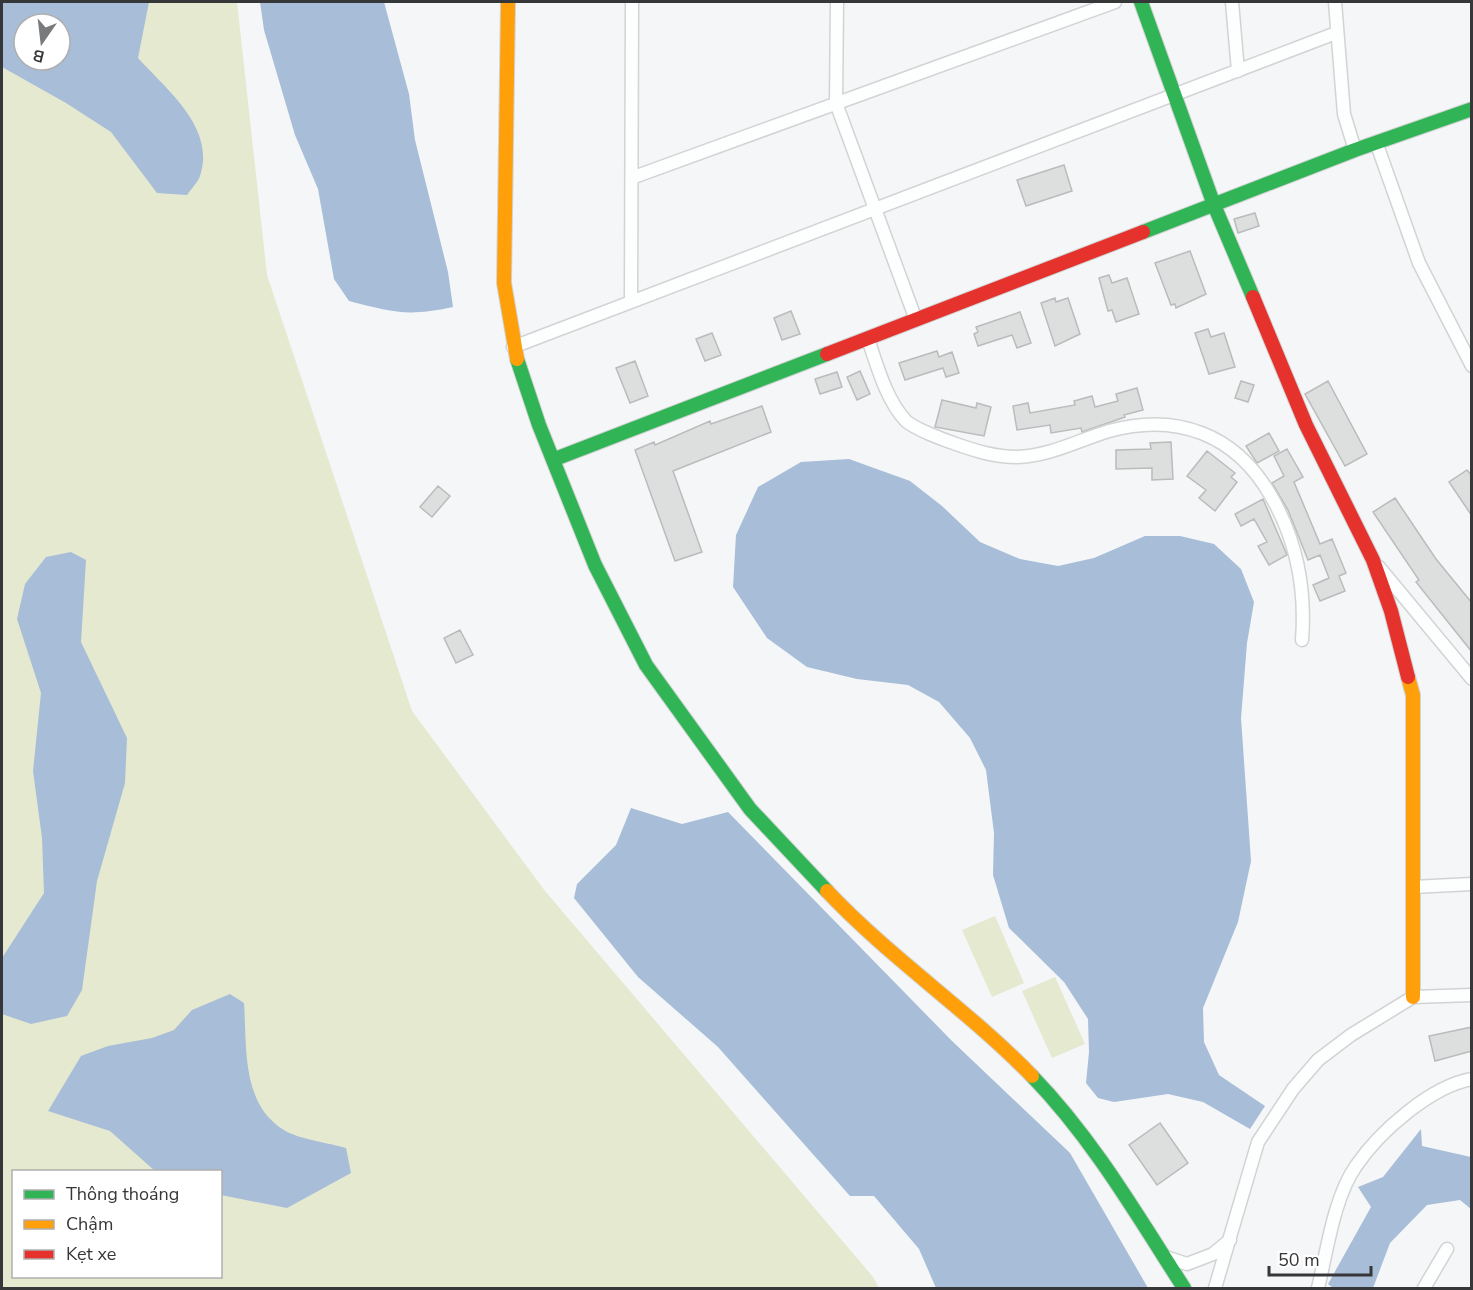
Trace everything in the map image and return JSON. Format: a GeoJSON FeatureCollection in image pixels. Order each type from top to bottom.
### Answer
{"type":"FeatureCollection","features":[{"type":"Feature","properties":{"kind":"street"},"geometry":{"type":"LineString","coordinates":[[508,2],[503,219],[504,283],[513,347],[539,425],[555,459],[595,565],[646,665],[750,809],[859,926],[1001,1044],[1059,1104],[1116,1180],[1161,1256],[1184,1288]]}},
{"type":"Feature","properties":{"kind":"street"},"geometry":{"type":"LineString","coordinates":[[631,302],[634,177],[632,2]]}},
{"type":"Feature","properties":{"kind":"street"},"geometry":{"type":"LineString","coordinates":[[837,2],[836,103],[873,210],[916,320]]}},
{"type":"Feature","properties":{"kind":"street"},"geometry":{"type":"LineString","coordinates":[[634,177],[1115,2]]}},
{"type":"Feature","properties":{"kind":"street"},"geometry":{"type":"LineString","coordinates":[[1141,2],[1214,205],[1306,425],[1373,560],[1391,611],[1413,695],[1413,997]]}},
{"type":"Feature","properties":{"kind":"street"},"geometry":{"type":"LineString","coordinates":[[1232,2],[1238,71]]}},
{"type":"Feature","properties":{"kind":"street"},"geometry":{"type":"LineString","coordinates":[[1335,2],[1344,114],[1355,150]]}},
{"type":"Feature","properties":{"kind":"street"},"geometry":{"type":"LineString","coordinates":[[513,347],[1336,33]]}},
{"type":"Feature","properties":{"kind":"street"},"geometry":{"type":"LineString","coordinates":[[555,459],[1355,150],[1472,109]]}},
{"type":"Feature","properties":{"kind":"street"},"geometry":{"type":"LineString","coordinates":[[1376,142],[1419,263],[1472,366]]}},
{"type":"Feature","properties":{"kind":"street"},"geometry":{"type":"LineString","coordinates":[[868,339],[891,396],[907,422],[948,441],[991,456],[1019,457],[1063,448],[1110,431],[1157,424],[1195,429],[1232,449],[1256,471],[1280,511],[1299,563],[1305,606],[1302,640]]}},
{"type":"Feature","properties":{"kind":"street"},"geometry":{"type":"LineString","coordinates":[[1373,560],[1472,679]]}},
{"type":"Feature","properties":{"kind":"street"},"geometry":{"type":"LineString","coordinates":[[1413,887],[1472,884]]}},
{"type":"Feature","properties":{"kind":"street"},"geometry":{"type":"LineString","coordinates":[[1215,1288],[1258,1142],[1293,1089],[1318,1060],[1351,1035],[1413,997],[1472,995]]}},
{"type":"Feature","properties":{"kind":"street"},"geometry":{"type":"LineString","coordinates":[[1318,1288],[1338,1206],[1355,1166],[1412,1106],[1460,1081],[1472,1079]]}},
{"type":"Feature","properties":{"kind":"street"},"geometry":{"type":"LineString","coordinates":[[1161,1256],[1187,1264],[1214,1254],[1231,1239]]}},
{"type":"Feature","properties":{"kind":"street"},"geometry":{"type":"LineString","coordinates":[[1424,1288],[1447,1249]]}},
{"type":"Feature","properties":{"kind":"green space"},"geometry":{"type":"Polygon","coordinates":[[[2,2],[237,2],[267,275],[412,711],[545,891],[873,1277],[879,1288],[2,1288],[2,2]]]}},
{"type":"Feature","properties":{"kind":"green space"},"geometry":{"type":"Polygon","coordinates":[[[995,916],[1024,983],[992,997],[962,930],[995,916]]]}},
{"type":"Feature","properties":{"kind":"green space"},"geometry":{"type":"Polygon","coordinates":[[[1055,977],[1085,1044],[1052,1058],[1022,991],[1055,977]]]}},
{"type":"Feature","properties":{"kind":"water"},"geometry":{"type":"Polygon","coordinates":[[[2,2],[149,2],[138,58],[175,97],[195,126],[201,142],[203,158],[198,181],[187,195],[157,193],[111,132],[66,103],[2,67],[2,2]]]}},
{"type":"Feature","properties":{"kind":"water"},"geometry":{"type":"Polygon","coordinates":[[[260,2],[384,2],[409,94],[415,140],[448,272],[453,307],[423,312],[400,312],[377,308],[349,301],[334,279],[318,189],[295,135],[264,30],[260,2]]]}},
{"type":"Feature","properties":{"kind":"water"},"geometry":{"type":"Polygon","coordinates":[[[849,459],[910,481],[942,506],[980,542],[1020,559],[1058,566],[1094,558],[1145,536],[1180,536],[1214,544],[1241,569],[1254,602],[1247,643],[1241,718],[1251,861],[1238,922],[1203,1008],[1204,1042],[1219,1075],[1265,1106],[1250,1129],[1203,1102],[1168,1094],[1114,1102],[1098,1098],[1086,1083],[1089,1052],[1088,1019],[1064,982],[1009,928],[993,875],[994,833],[986,770],[970,738],[939,702],[908,685],[857,679],[807,667],[767,638],[733,587],[736,535],[758,487],[801,462],[849,459]]]}},
{"type":"Feature","properties":{"kind":"water"},"geometry":{"type":"Polygon","coordinates":[[[71,552],[86,560],[81,642],[127,738],[125,783],[97,881],[82,990],[67,1016],[31,1024],[2,1014],[2,958],[44,893],[42,838],[33,771],[41,693],[17,619],[25,584],[46,557],[71,552]]]}},
{"type":"Feature","properties":{"kind":"water"},"geometry":{"type":"Polygon","coordinates":[[[631,808],[682,824],[728,812],[952,1041],[1070,1153],[1148,1288],[936,1288],[919,1249],[874,1196],[850,1196],[718,1047],[638,977],[574,898],[577,884],[616,845],[631,808]]]}},
{"type":"Feature","properties":{"kind":"water"},"geometry":{"type":"Polygon","coordinates":[[[230,994],[244,1003],[249,1073],[260,1105],[270,1119],[290,1133],[346,1148],[351,1173],[287,1208],[222,1195],[222,1170],[154,1170],[110,1131],[48,1111],[81,1056],[108,1046],[152,1038],[174,1030],[192,1010],[230,994]]]}},
{"type":"Feature","properties":{"kind":"water"},"geometry":{"type":"Polygon","coordinates":[[[1421,1129],[1422,1146],[1471,1157],[1471,1209],[1460,1200],[1427,1205],[1390,1243],[1373,1288],[1333,1288],[1328,1284],[1371,1207],[1358,1187],[1383,1177],[1421,1129]]]}},
{"type":"Feature","properties":{"kind":"building"},"geometry":{"type":"Polygon","coordinates":[[[1064,165],[1072,191],[1026,206],[1017,180],[1064,165]]]}},
{"type":"Feature","properties":{"kind":"building"},"geometry":{"type":"Polygon","coordinates":[[[1255,213],[1259,226],[1238,233],[1234,219],[1255,213]]]}},
{"type":"Feature","properties":{"kind":"building"},"geometry":{"type":"Polygon","coordinates":[[[1190,251],[1206,294],[1176,308],[1175,304],[1171,305],[1155,263],[1190,251]]]}},
{"type":"Feature","properties":{"kind":"building"},"geometry":{"type":"Polygon","coordinates":[[[1109,275],[1112,283],[1127,278],[1139,314],[1116,322],[1112,310],[1108,311],[1099,278],[1109,275]]]}},
{"type":"Feature","properties":{"kind":"building"},"geometry":{"type":"Polygon","coordinates":[[[1055,298],[1056,302],[1068,298],[1080,334],[1055,346],[1041,303],[1055,298]]]}},
{"type":"Feature","properties":{"kind":"building"},"geometry":{"type":"Polygon","coordinates":[[[791,311],[800,334],[782,340],[774,318],[791,311]]]}},
{"type":"Feature","properties":{"kind":"building"},"geometry":{"type":"Polygon","coordinates":[[[1020,312],[1031,343],[1017,348],[1012,335],[978,346],[974,334],[978,332],[976,327],[1020,312]]]}},
{"type":"Feature","properties":{"kind":"building"},"geometry":{"type":"Polygon","coordinates":[[[1208,329],[1211,337],[1224,333],[1235,367],[1209,374],[1195,333],[1208,329]]]}},
{"type":"Feature","properties":{"kind":"building"},"geometry":{"type":"Polygon","coordinates":[[[712,333],[721,355],[705,361],[696,339],[712,333]]]}},
{"type":"Feature","properties":{"kind":"building"},"geometry":{"type":"Polygon","coordinates":[[[937,351],[939,357],[952,352],[959,373],[946,377],[943,368],[905,380],[899,363],[937,351]]]}},
{"type":"Feature","properties":{"kind":"building"},"geometry":{"type":"Polygon","coordinates":[[[635,361],[648,396],[630,403],[616,368],[635,361]]]}},
{"type":"Feature","properties":{"kind":"building"},"geometry":{"type":"Polygon","coordinates":[[[860,371],[870,394],[857,400],[847,377],[860,371]]]}},
{"type":"Feature","properties":{"kind":"building"},"geometry":{"type":"Polygon","coordinates":[[[837,372],[842,387],[820,394],[815,379],[837,372]]]}},
{"type":"Feature","properties":{"kind":"building"},"geometry":{"type":"Polygon","coordinates":[[[1241,381],[1254,385],[1248,402],[1235,398],[1241,381]]]}},
{"type":"Feature","properties":{"kind":"building"},"geometry":{"type":"Polygon","coordinates":[[[1328,381],[1367,454],[1345,466],[1305,394],[1328,381]]]}},
{"type":"Feature","properties":{"kind":"building"},"geometry":{"type":"Polygon","coordinates":[[[1137,388],[1143,410],[1124,415],[1125,417],[1082,432],[1081,428],[1051,433],[1050,425],[1017,430],[1013,406],[1028,403],[1030,413],[1075,405],[1074,401],[1092,396],[1095,407],[1118,401],[1116,394],[1137,388]]]}},
{"type":"Feature","properties":{"kind":"building"},"geometry":{"type":"Polygon","coordinates":[[[942,400],[976,408],[977,403],[991,407],[984,436],[935,427],[942,400]]]}},
{"type":"Feature","properties":{"kind":"building"},"geometry":{"type":"Polygon","coordinates":[[[762,406],[771,432],[673,471],[702,552],[675,561],[635,450],[654,442],[655,445],[710,421],[711,424],[762,406]]]}},
{"type":"Feature","properties":{"kind":"building"},"geometry":{"type":"Polygon","coordinates":[[[1269,433],[1279,451],[1257,463],[1246,446],[1269,433]]]}},
{"type":"Feature","properties":{"kind":"building"},"geometry":{"type":"Polygon","coordinates":[[[1171,442],[1173,479],[1152,480],[1152,468],[1116,469],[1116,450],[1151,449],[1150,443],[1171,442]]]}},
{"type":"Feature","properties":{"kind":"building"},"geometry":{"type":"Polygon","coordinates":[[[1287,449],[1303,477],[1294,482],[1320,544],[1332,539],[1346,573],[1339,576],[1345,591],[1320,601],[1313,585],[1329,578],[1320,555],[1308,560],[1288,510],[1272,483],[1284,476],[1274,456],[1287,449]]]}},
{"type":"Feature","properties":{"kind":"building"},"geometry":{"type":"Polygon","coordinates":[[[1207,451],[1235,473],[1231,477],[1237,482],[1215,511],[1199,498],[1206,490],[1187,476],[1207,451]]]}},
{"type":"Feature","properties":{"kind":"building"},"geometry":{"type":"Polygon","coordinates":[[[1467,470],[1472,476],[1472,516],[1449,482],[1467,470]]]}},
{"type":"Feature","properties":{"kind":"building"},"geometry":{"type":"Polygon","coordinates":[[[438,486],[450,496],[432,517],[420,507],[438,486]]]}},
{"type":"Feature","properties":{"kind":"building"},"geometry":{"type":"Polygon","coordinates":[[[1395,498],[1436,559],[1472,603],[1472,652],[1416,582],[1419,580],[1373,512],[1395,498]]]}},
{"type":"Feature","properties":{"kind":"building"},"geometry":{"type":"Polygon","coordinates":[[[1263,499],[1287,555],[1269,565],[1258,546],[1267,542],[1254,519],[1241,526],[1235,514],[1263,499]]]}},
{"type":"Feature","properties":{"kind":"building"},"geometry":{"type":"Polygon","coordinates":[[[460,630],[473,655],[456,663],[444,638],[460,630]]]}},
{"type":"Feature","properties":{"kind":"building"},"geometry":{"type":"Polygon","coordinates":[[[1472,1027],[1472,1051],[1435,1061],[1429,1036],[1472,1027]]]}},
{"type":"Feature","properties":{"kind":"building"},"geometry":{"type":"Polygon","coordinates":[[[1160,1123],[1188,1163],[1157,1185],[1129,1145],[1160,1123]]]}},
{"type":"Feature","properties":{"kind":"traffic: fast"},"geometry":{"type":"LineString","coordinates":[[1141,2],[1214,205],[1253,297]]}},
{"type":"Feature","properties":{"kind":"traffic: fast"},"geometry":{"type":"LineString","coordinates":[[1143,232],[1355,150],[1472,109]]}},
{"type":"Feature","properties":{"kind":"traffic: fast"},"geometry":{"type":"LineString","coordinates":[[555,459],[827,354]]}},
{"type":"Feature","properties":{"kind":"traffic: fast"},"geometry":{"type":"LineString","coordinates":[[517,359],[539,425],[595,565],[646,665],[750,809],[827,891]]}},
{"type":"Feature","properties":{"kind":"traffic: fast"},"geometry":{"type":"LineString","coordinates":[[1032,1076],[1075,1125],[1095,1152],[1184,1288]]}},
{"type":"Feature","properties":{"kind":"traffic: slow"},"geometry":{"type":"LineString","coordinates":[[508,2],[504,283],[517,359]]}},
{"type":"Feature","properties":{"kind":"traffic: slow"},"geometry":{"type":"LineString","coordinates":[[1408,677],[1413,695],[1413,997]]}},
{"type":"Feature","properties":{"kind":"traffic: slow"},"geometry":{"type":"LineString","coordinates":[[827,891],[877,939],[982,1029],[1032,1076]]}},
{"type":"Feature","properties":{"kind":"traffic: jam"},"geometry":{"type":"LineString","coordinates":[[827,354],[1143,232]]}},
{"type":"Feature","properties":{"kind":"traffic: jam"},"geometry":{"type":"LineString","coordinates":[[1253,297],[1306,425],[1373,560],[1391,611],[1408,677]]}}]}
